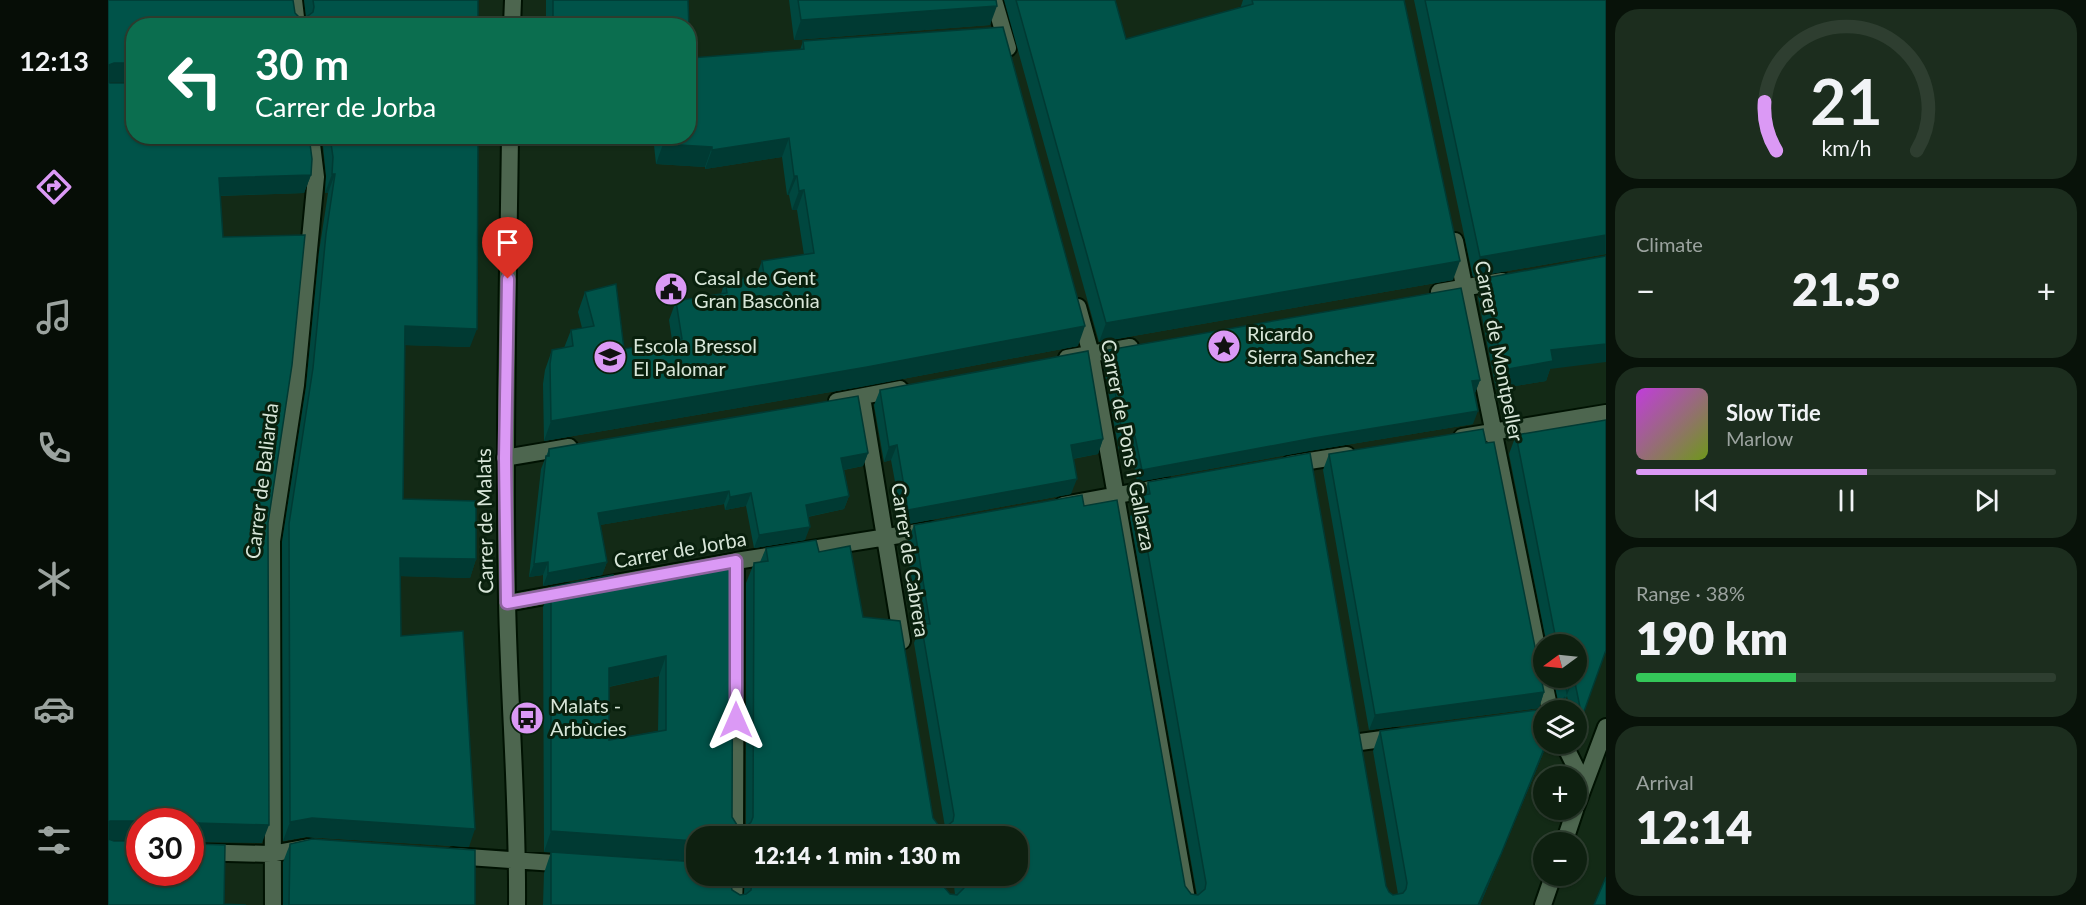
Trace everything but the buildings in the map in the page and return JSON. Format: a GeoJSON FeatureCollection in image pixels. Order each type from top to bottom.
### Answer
{"type":"FeatureCollection","features":[{"type":"Feature","properties":{"kind":"street"},"geometry":{"type":"LineString","coordinates":[[294,0],[296,18]]}},
{"type":"Feature","properties":{"kind":"street"},"geometry":{"type":"LineString","coordinates":[[512,18],[513,0]]}},
{"type":"Feature","properties":{"kind":"street"},"geometry":{"type":"LineString","coordinates":[[994,0],[999,36],[1011,58]]}},
{"type":"Feature","properties":{"kind":"street","name":"Carrer de Baliarda"},"geometry":{"type":"LineString","coordinates":[[273,905],[272,541],[296,385],[316,177],[312,144]]}},
{"type":"Feature","properties":{"kind":"street","name":"Carrer de Malats"},"geometry":{"type":"LineString","coordinates":[[510,144],[505,458],[507,603],[518,859],[517,905]]}},
{"type":"Feature","properties":{"kind":"street","name":"Carrer de Montpeller"},"geometry":{"type":"LineString","coordinates":[[1453,231],[1548,700]]}},
{"type":"Feature","properties":{"kind":"street"},"geometry":{"type":"LineString","coordinates":[[1418,296],[1524,278]]}},
{"type":"Feature","properties":{"kind":"street","name":"Carrer de Pons i Gallarza"},"geometry":{"type":"LineString","coordinates":[[1073,286],[1091,354],[1188,905]]}},
{"type":"Feature","properties":{"kind":"street"},"geometry":{"type":"LineString","coordinates":[[1057,360],[1149,343]]}},
{"type":"Feature","properties":{"kind":"street"},"geometry":{"type":"LineString","coordinates":[[816,404],[920,386]]}},
{"type":"Feature","properties":{"kind":"street","name":"Carrer de Cabrera"},"geometry":{"type":"LineString","coordinates":[[862,397],[906,662]]}},
{"type":"Feature","properties":{"kind":"street"},"geometry":{"type":"LineString","coordinates":[[1447,439],[1606,413]]}},
{"type":"Feature","properties":{"kind":"street"},"geometry":{"type":"LineString","coordinates":[[505,458],[587,444]]}},
{"type":"Feature","properties":{"kind":"street"},"geometry":{"type":"LineString","coordinates":[[1277,467],[1312,466],[1368,452]]}},
{"type":"Feature","properties":{"kind":"street"},"geometry":{"type":"LineString","coordinates":[[1048,508],[1185,483]]}},
{"type":"Feature","properties":{"kind":"street","name":"Carrer de Jorba"},"geometry":{"type":"LineString","coordinates":[[507,603],[736,561],[885,539],[946,527]]}},
{"type":"Feature","properties":{"kind":"street"},"geometry":{"type":"LineString","coordinates":[[735,826],[736,561]]}},
{"type":"Feature","properties":{"kind":"street"},"geometry":{"type":"LineString","coordinates":[[1587,776],[1606,727]]}},
{"type":"Feature","properties":{"kind":"street"},"geometry":{"type":"LineString","coordinates":[[1360,742],[1417,735]]}},
{"type":"Feature","properties":{"kind":"street"},"geometry":{"type":"LineString","coordinates":[[204,852],[272,854],[305,847],[328,848]]}},
{"type":"Feature","properties":{"kind":"street"},"geometry":{"type":"LineString","coordinates":[[443,855],[580,864]]}},
{"type":"Feature","properties":{"kind":"street"},"geometry":{"type":"LineString","coordinates":[[734,905],[735,886]]}},
{"type":"Feature","properties":{"kind":"street"},"geometry":{"type":"LineString","coordinates":[[1543,905],[1550,886]]}},
{"type":"Feature","properties":{"kind":"place","name":"Casal de Gent Gran Bascònia"},"geometry":{"type":"Point","coordinates":[671,289]}},
{"type":"Feature","properties":{"kind":"place","name":"Ricardo Sierra Sanchez"},"geometry":{"type":"Point","coordinates":[1224,346]}},
{"type":"Feature","properties":{"kind":"place","name":"Escola Bressol El Palomar"},"geometry":{"type":"Point","coordinates":[610,357]}},
{"type":"Feature","properties":{"kind":"place","name":"Malats - Arbùcies"},"geometry":{"type":"Point","coordinates":[527,718]}},
{"type":"Feature","properties":{"kind":"route"},"geometry":{"type":"LineString","coordinates":[[508,279],[505,458],[507,603],[736,561],[736,720]]}}]}
